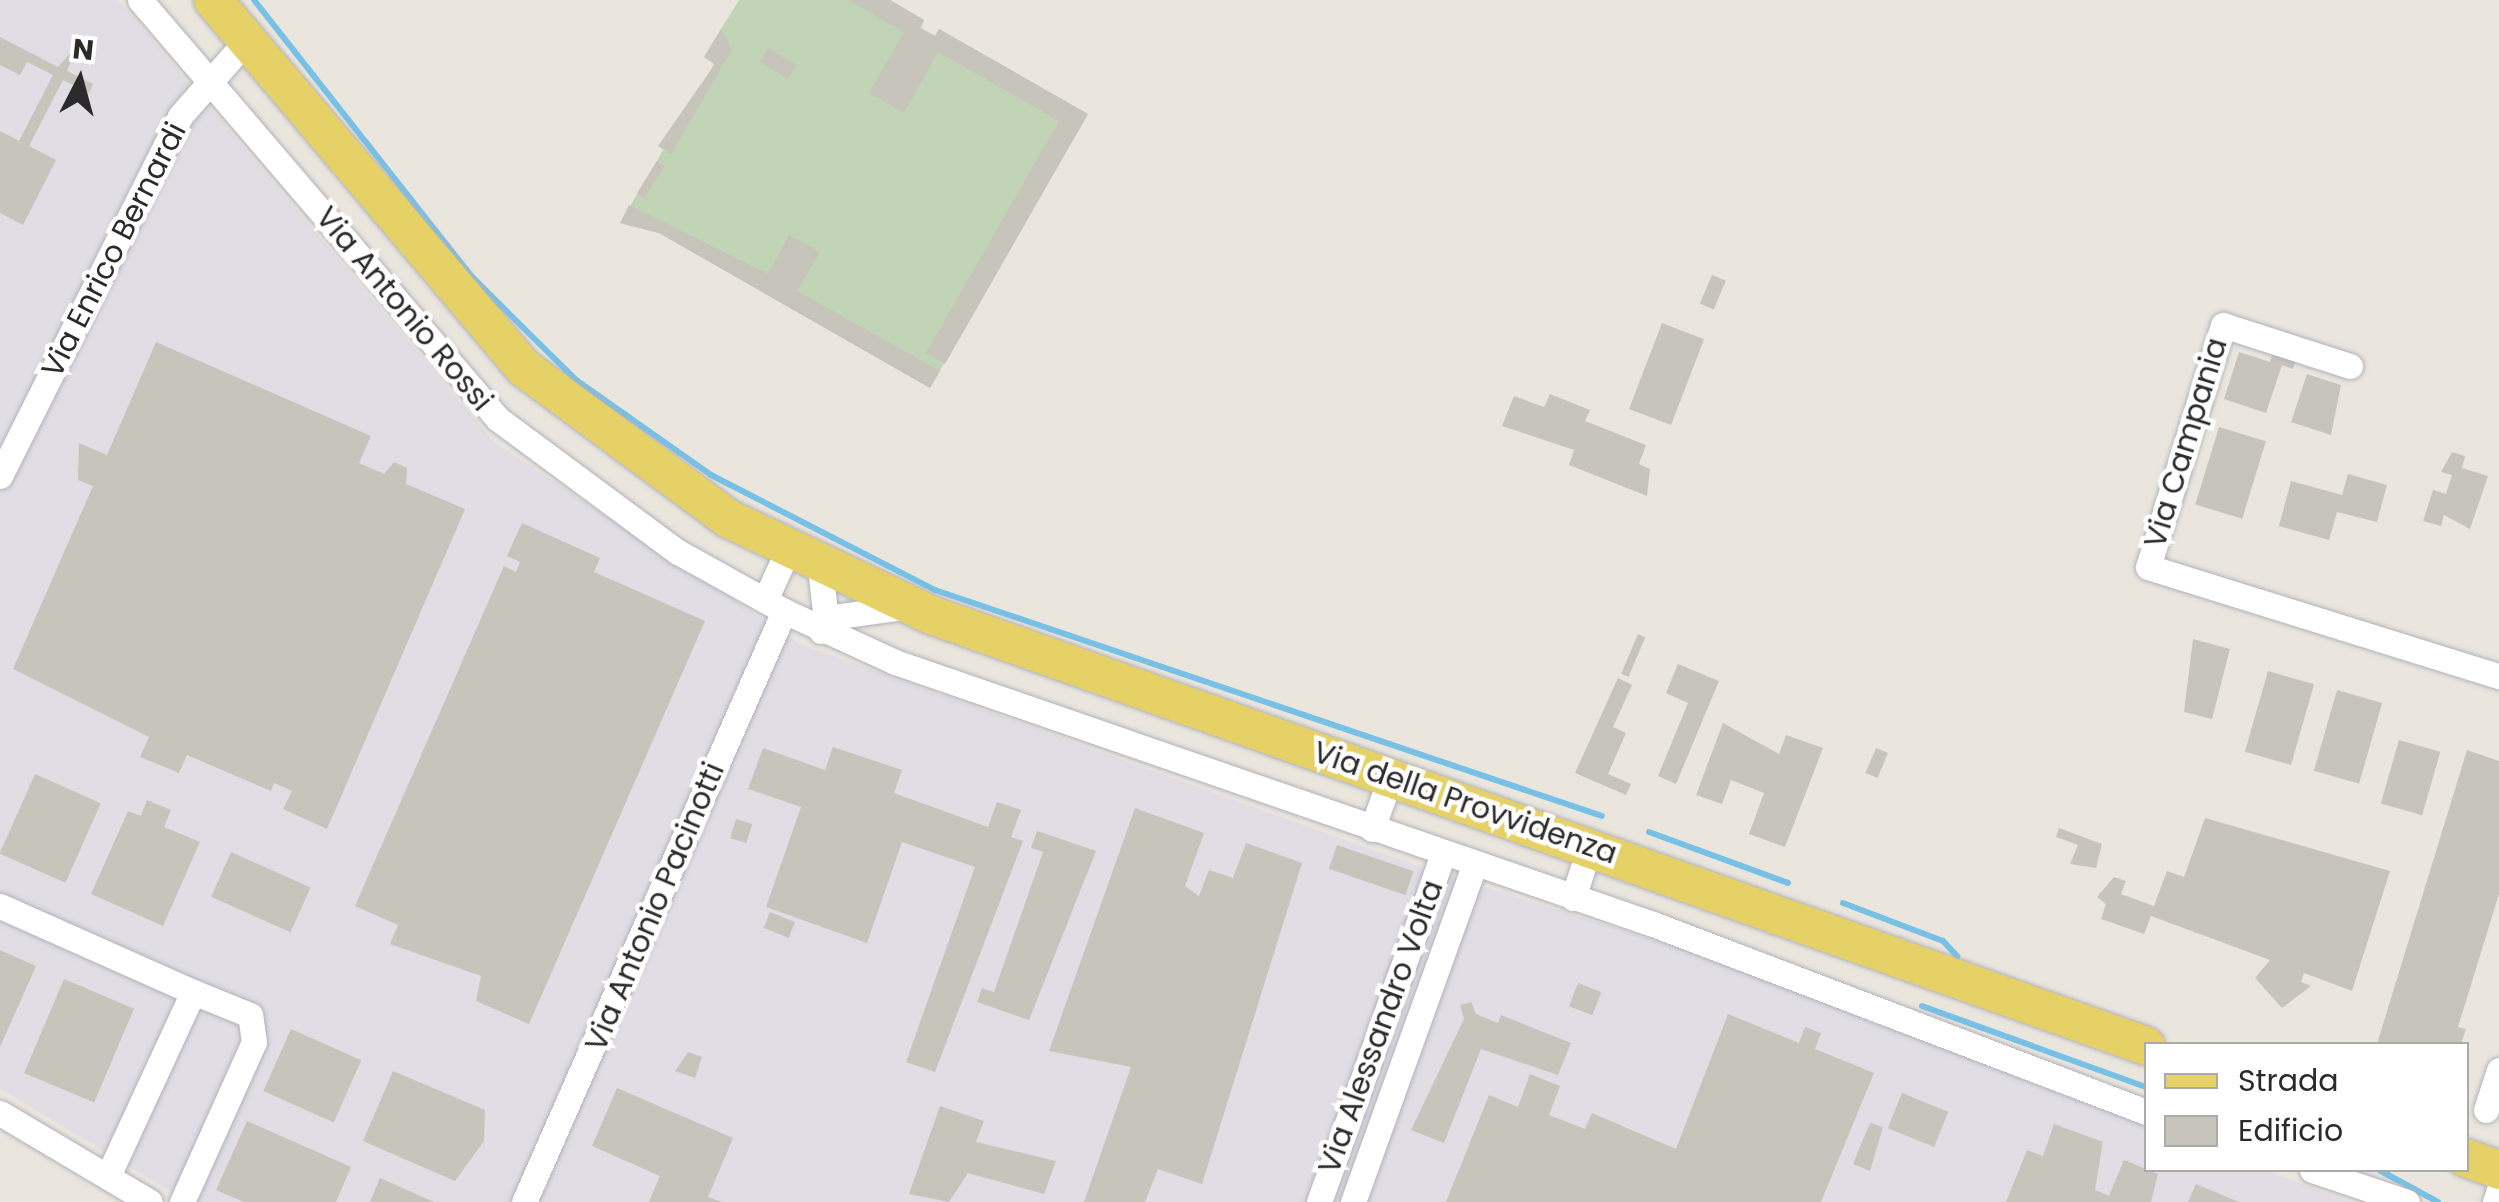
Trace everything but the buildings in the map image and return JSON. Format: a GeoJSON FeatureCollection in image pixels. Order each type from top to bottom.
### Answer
{"type":"FeatureCollection","features":[{"type":"Feature","properties":{"kind":"main road","name":"Via Antonio Rossi"},"geometry":{"type":"LineString","coordinates":[[212,0],[524,368],[688,494],[804,559]]}},
{"type":"Feature","properties":{"kind":"main road","name":"Via della Provvidenza"},"geometry":{"type":"LineString","coordinates":[[804,559],[911,606],[2144,1045]]}},
{"type":"Feature","properties":{"kind":"main road"},"geometry":{"type":"LineString","coordinates":[[2469,1159],[2499,1170]]}},
{"type":"Feature","properties":{"kind":"street","name":"Via Antonio Rossi"},"geometry":{"type":"LineString","coordinates":[[140,0],[213,76],[498,420],[662,542],[774,606]]}},
{"type":"Feature","properties":{"kind":"street","name":"Via Enrico Bernardi"},"geometry":{"type":"LineString","coordinates":[[0,476],[180,116],[248,39]]}},
{"type":"Feature","properties":{"kind":"street","name":"Via Campania"},"geometry":{"type":"LineString","coordinates":[[2350,366],[2223,325],[2148,567],[2499,676]]}},
{"type":"Feature","properties":{"kind":"street","name":"Via Antonio Pacinotti"},"geometry":{"type":"LineString","coordinates":[[524,1202],[774,606],[804,559]]}},
{"type":"Feature","properties":{"kind":"street"},"geometry":{"type":"LineString","coordinates":[[804,559],[824,626]]}},
{"type":"Feature","properties":{"kind":"street"},"geometry":{"type":"LineString","coordinates":[[774,606],[824,626],[911,606]]}},
{"type":"Feature","properties":{"kind":"street","name":"Via della Provvidenza"},"geometry":{"type":"LineString","coordinates":[[824,626],[1372,829],[1573,898],[2144,1111]]}},
{"type":"Feature","properties":{"kind":"street"},"geometry":{"type":"LineString","coordinates":[[1372,829],[1391,776]]}},
{"type":"Feature","properties":{"kind":"street"},"geometry":{"type":"LineString","coordinates":[[1573,898],[1590,846]]}},
{"type":"Feature","properties":{"kind":"street","name":"Via Alessandro Volta"},"geometry":{"type":"LineString","coordinates":[[1319,1202],[1443,853]]}},
{"type":"Feature","properties":{"kind":"street","name":"Via Alessandro Volta"},"geometry":{"type":"LineString","coordinates":[[1352,1202],[1475,864]]}},
{"type":"Feature","properties":{"kind":"street"},"geometry":{"type":"LineString","coordinates":[[0,906],[250,1015],[254,1042],[182,1202]]}},
{"type":"Feature","properties":{"kind":"street"},"geometry":{"type":"LineString","coordinates":[[108,1176],[193,992]]}},
{"type":"Feature","properties":{"kind":"street"},"geometry":{"type":"LineString","coordinates":[[2484,1109],[2499,1070]]}},
{"type":"Feature","properties":{"kind":"street"},"geometry":{"type":"LineString","coordinates":[[0,1114],[150,1202]]}},
{"type":"Feature","properties":{"kind":"street"},"geometry":{"type":"LineString","coordinates":[[2316,1172],[2368,1196],[2407,1202]]}},
{"type":"Feature","properties":{"kind":"street"},"geometry":{"type":"LineString","coordinates":[[2494,1202],[2499,1190]]}},
{"type":"Feature","properties":{"kind":"shaded area"},"geometry":{"type":"Polygon","coordinates":[[[0,0],[118,0],[494,442],[800,644],[1412,864],[1701,955],[2144,1125],[2144,1172],[2270,1172],[2349,1202],[189,1202],[0,1089],[0,0]]]}},
{"type":"Feature","properties":{"kind":"green space"},"geometry":{"type":"Polygon","coordinates":[[[739,0],[890,0],[924,20],[921,28],[935,36],[939,29],[1088,114],[930,388],[659,233],[620,223],[714,64],[704,57],[739,0]]]}},
{"type":"Feature","properties":{"kind":"waterway"},"geometry":{"type":"LineString","coordinates":[[254,0],[471,276],[576,380],[711,475],[935,590],[1602,816]]}},
{"type":"Feature","properties":{"kind":"waterway"},"geometry":{"type":"LineString","coordinates":[[1649,832],[1788,883]]}},
{"type":"Feature","properties":{"kind":"waterway"},"geometry":{"type":"LineString","coordinates":[[1843,903],[1943,941],[1957,956]]}},
{"type":"Feature","properties":{"kind":"waterway"},"geometry":{"type":"LineString","coordinates":[[1922,1006],[2144,1086]]}},
{"type":"Feature","properties":{"kind":"waterway"},"geometry":{"type":"LineString","coordinates":[[2383,1172],[2438,1202]]}}]}
